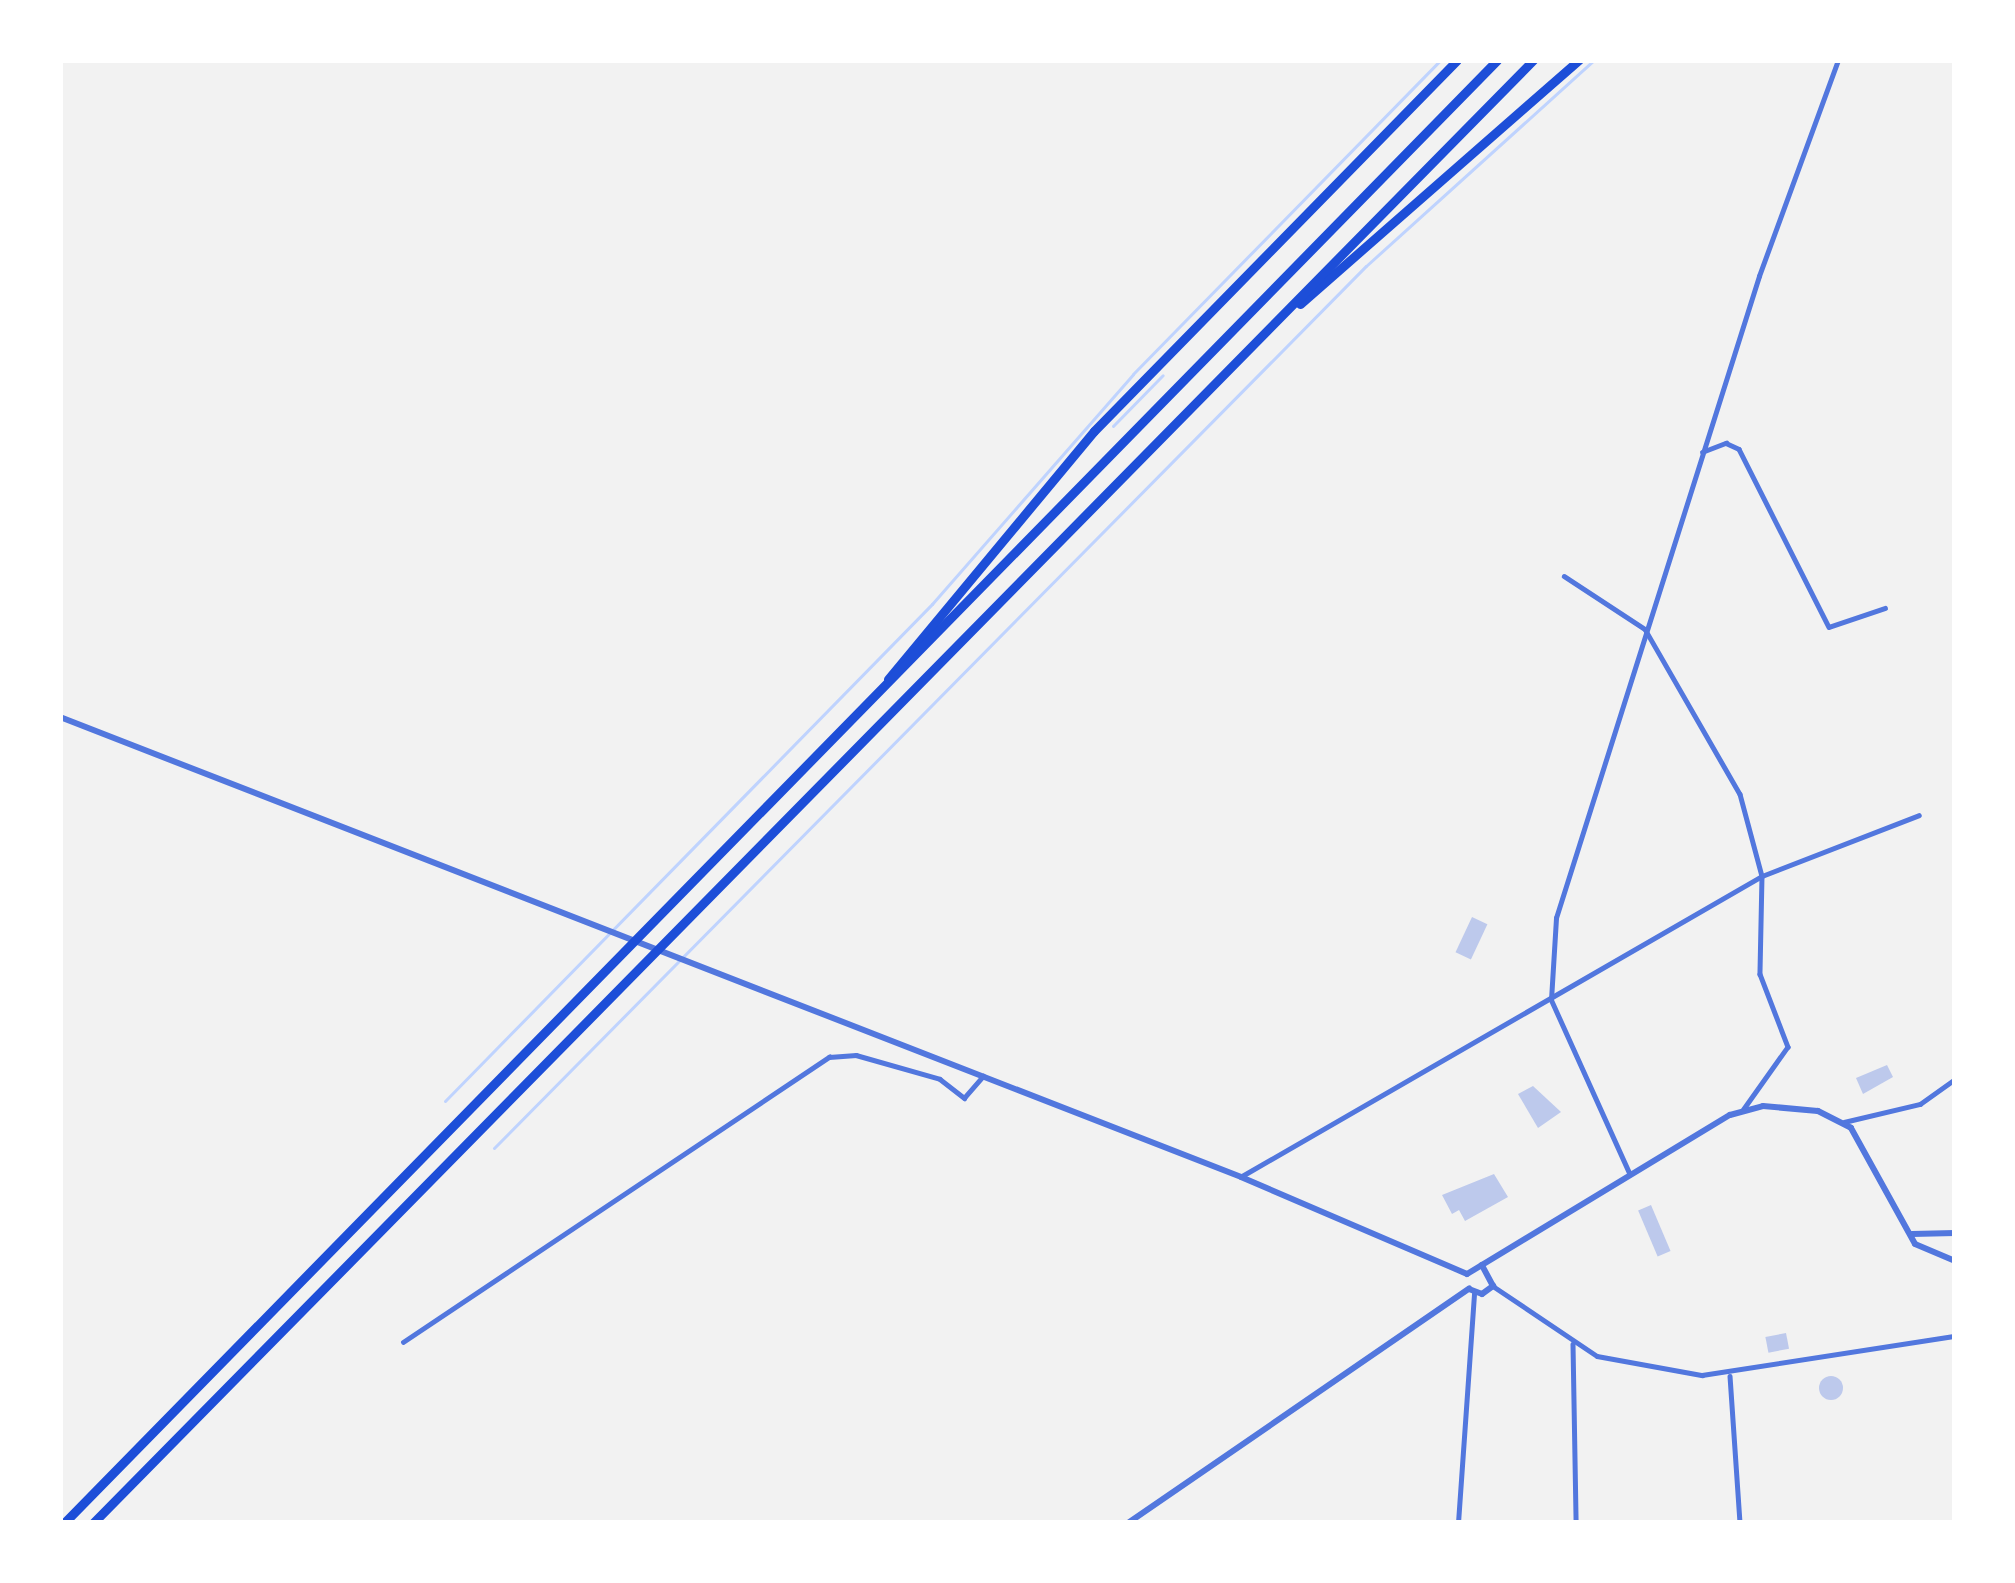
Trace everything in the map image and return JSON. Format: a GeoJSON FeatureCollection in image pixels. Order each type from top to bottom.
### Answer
{"type":"FeatureCollection","features":[{"type":"Feature","properties":{"kind":"highway"},"geometry":{"type":"LineString","coordinates":[[64,1523],[1497,60]]}},
{"type":"Feature","properties":{"kind":"highway"},"geometry":{"type":"LineString","coordinates":[[93,1523],[1533,60]]}},
{"type":"Feature","properties":{"kind":"highway"},"geometry":{"type":"LineString","coordinates":[[1268,330],[1579,60]]}},
{"type":"Feature","properties":{"kind":"highway"},"geometry":{"type":"LineString","coordinates":[[863,712],[1094,431],[1455,62]]}},
{"type":"Feature","properties":{"kind":"street"},"geometry":{"type":"LineString","coordinates":[[1629,1173],[1551,1000],[1556,919],[1702,452],[1838,60]]}},
{"type":"Feature","properties":{"kind":"street"},"geometry":{"type":"LineString","coordinates":[[1702,452],[1726,443],[1739,449],[1829,627],[1886,608]]}},
{"type":"Feature","properties":{"kind":"street"},"geometry":{"type":"LineString","coordinates":[[1467,1274],[1629,1173],[1744,1109],[1788,1047],[1760,974],[1762,876],[1740,794],[1645,629],[1564,576]]}},
{"type":"Feature","properties":{"kind":"street"},"geometry":{"type":"LineString","coordinates":[[60,717],[1241,1177],[1467,1274]]}},
{"type":"Feature","properties":{"kind":"street"},"geometry":{"type":"LineString","coordinates":[[1241,1177],[1762,876],[1918,814]]}},
{"type":"Feature","properties":{"kind":"street"},"geometry":{"type":"LineString","coordinates":[[403,1342],[829,1057],[856,1055],[936,1078],[964,1098],[982,1076]]}},
{"type":"Feature","properties":{"kind":"street"},"geometry":{"type":"LineString","coordinates":[[1744,1109],[1799,1108],[1844,1122],[1920,1104],[1955,1078]]}},
{"type":"Feature","properties":{"kind":"street"},"geometry":{"type":"LineString","coordinates":[[1844,1122],[1874,1162],[1909,1233],[1921,1248],[1955,1261]]}},
{"type":"Feature","properties":{"kind":"street"},"geometry":{"type":"LineString","coordinates":[[1909,1233],[1955,1233]]}},
{"type":"Feature","properties":{"kind":"street"},"geometry":{"type":"LineString","coordinates":[[1482,1265],[1493,1286],[1573,1343],[1630,1364],[1730,1376],[1955,1336]]}},
{"type":"Feature","properties":{"kind":"street"},"geometry":{"type":"LineString","coordinates":[[1459,1523],[1471,1291],[1467,1274]]}},
{"type":"Feature","properties":{"kind":"street"},"geometry":{"type":"LineString","coordinates":[[1128,1523],[1471,1291],[1493,1286]]}},
{"type":"Feature","properties":{"kind":"street"},"geometry":{"type":"LineString","coordinates":[[1573,1343],[1576,1523]]}},
{"type":"Feature","properties":{"kind":"street"},"geometry":{"type":"LineString","coordinates":[[1955,1352],[1955,1415]]}},
{"type":"Feature","properties":{"kind":"street"},"geometry":{"type":"LineString","coordinates":[[1730,1376],[1740,1523]]}},
{"type":"Feature","properties":{"kind":"building"},"geometry":{"type":"Polygon","coordinates":[[[1472,917],[1487,924],[1471,960],[1456,952],[1472,917]]]}},
{"type":"Feature","properties":{"kind":"building"},"geometry":{"type":"Polygon","coordinates":[[[1887,1065],[1893,1077],[1863,1094],[1856,1078],[1887,1065]]]}},
{"type":"Feature","properties":{"kind":"building"},"geometry":{"type":"Polygon","coordinates":[[[1533,1086],[1561,1112],[1538,1128],[1518,1094],[1533,1086]]]}},
{"type":"Feature","properties":{"kind":"building"},"geometry":{"type":"Polygon","coordinates":[[[1494,1174],[1508,1197],[1465,1221],[1459,1210],[1452,1214],[1442,1195],[1494,1174]]]}},
{"type":"Feature","properties":{"kind":"building"},"geometry":{"type":"Polygon","coordinates":[[[1651,1205],[1671,1251],[1658,1256],[1638,1210],[1651,1205]]]}},
{"type":"Feature","properties":{"kind":"building"},"geometry":{"type":"Polygon","coordinates":[[[1786,1333],[1789,1349],[1768,1353],[1765,1337],[1786,1333]]]}},
{"type":"Feature","properties":{"kind":"building"},"geometry":{"type":"Polygon","coordinates":[[[1831,1376],[1840,1379],[1840,1397],[1831,1400],[1822,1397],[1819,1388],[1822,1379],[1831,1376]]]}},
{"type":"Feature","properties":{"kind":"waterway"},"geometry":{"type":"LineString","coordinates":[[445,1101],[932,604],[1133,374],[1441,60]]}},
{"type":"Feature","properties":{"kind":"waterway"},"geometry":{"type":"LineString","coordinates":[[494,1148],[1366,266],[1594,60]]}},
{"type":"Feature","properties":{"kind":"waterway"},"geometry":{"type":"LineString","coordinates":[[1113,426],[1163,375]]}}]}
